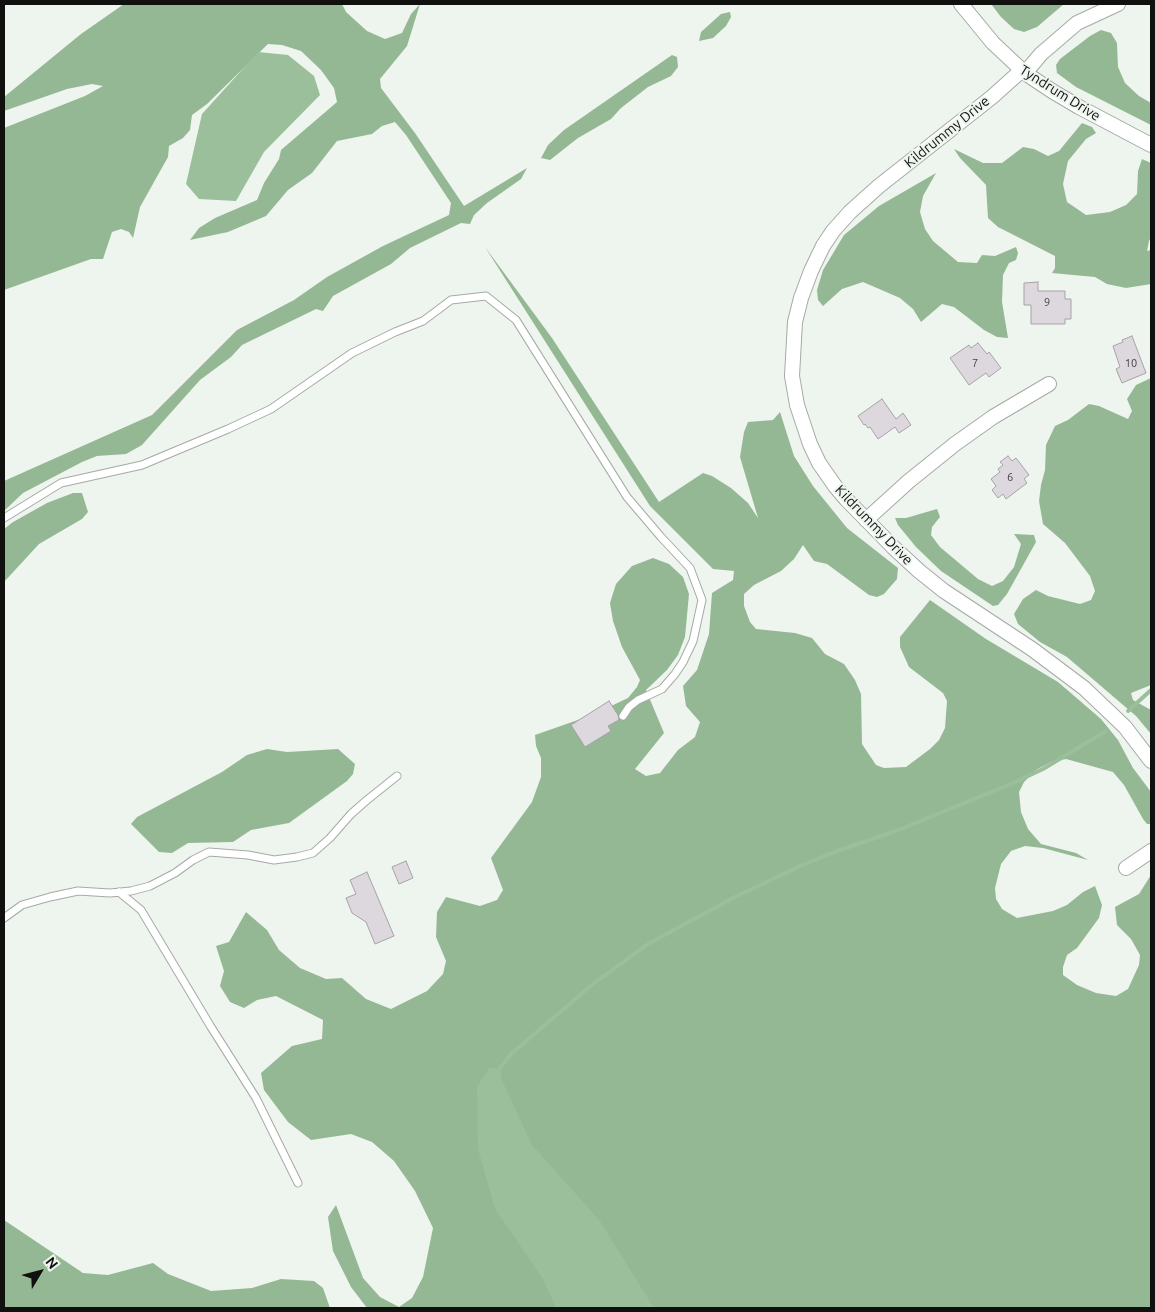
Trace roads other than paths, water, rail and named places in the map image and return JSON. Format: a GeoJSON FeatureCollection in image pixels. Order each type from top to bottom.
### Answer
{"type":"FeatureCollection","features":[{"type":"Feature","properties":{"kind":"street","name":"Tyndrum Drive"},"geometry":{"type":"LineString","coordinates":[[961,4],[993,43],[1023,71],[1079,107],[1151,145]]}},
{"type":"Feature","properties":{"kind":"street","name":"Kildrummy Drive"},"geometry":{"type":"LineString","coordinates":[[1118,4],[1077,23],[1023,71],[879,186],[840,222],[820,251],[801,298],[795,322],[792,376],[799,415],[819,463],[835,486],[866,520],[931,581],[1039,654],[1084,688],[1124,727],[1151,761]]}},
{"type":"Feature","properties":{"kind":"street"},"geometry":{"type":"LineString","coordinates":[[866,520],[909,481],[955,444],[1049,384]]}},
{"type":"Feature","properties":{"kind":"street"},"geometry":{"type":"LineString","coordinates":[[1126,868],[1151,851]]}},
{"type":"Feature","properties":{"kind":"lane"},"geometry":{"type":"LineString","coordinates":[[4,518],[60,483],[142,465],[237,425],[271,409],[352,353],[422,320],[451,300],[486,296],[516,320],[627,497],[690,568],[702,600],[693,641],[684,662],[662,688],[638,700],[629,707],[623,716]]}},
{"type":"Feature","properties":{"kind":"lane"},"geometry":{"type":"LineString","coordinates":[[4,918],[22,905],[50,897],[78,891],[119,892],[150,886],[209,852],[248,855],[274,860],[313,853],[330,838],[351,814],[397,776]]}},
{"type":"Feature","properties":{"kind":"lane"},"geometry":{"type":"LineString","coordinates":[[119,892],[141,910],[256,1098],[298,1183]]}},
{"type":"Feature","properties":{"kind":"waterway"},"geometry":{"type":"LineString","coordinates":[[1128,711],[1151,690]]}},
{"type":"Feature","properties":{"kind":"waterway"},"geometry":{"type":"LineString","coordinates":[[499,1071],[511,1054],[593,984],[648,944],[733,898],[800,866],[896,831],[1011,784],[1043,769],[1106,731]]}}]}
